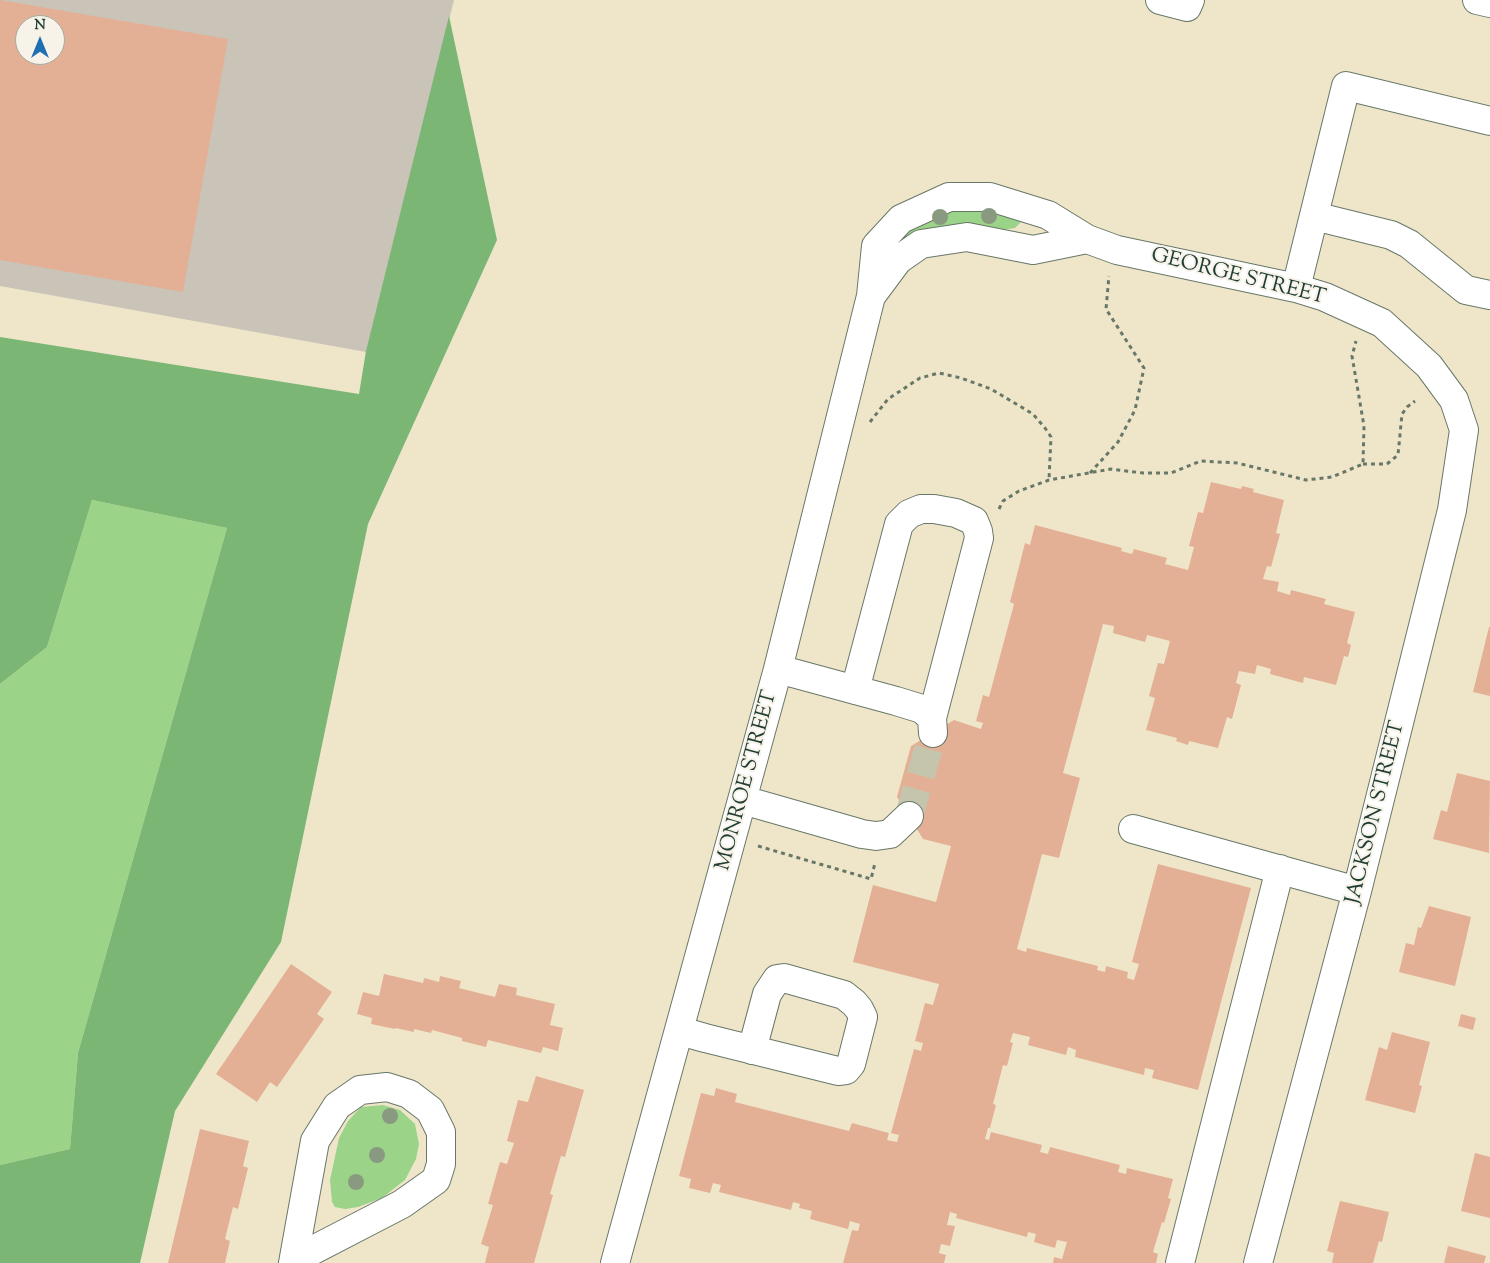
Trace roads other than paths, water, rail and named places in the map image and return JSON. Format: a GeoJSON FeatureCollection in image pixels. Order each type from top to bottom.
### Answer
{"type":"FeatureCollection","features":[{"type":"Feature","properties":{"kind":"street"},"geometry":{"type":"LineString","coordinates":[[1160,0],[1188,7],[1190,0]]}},
{"type":"Feature","properties":{"kind":"street"},"geometry":{"type":"LineString","coordinates":[[1477,0],[1490,3]]}},
{"type":"Feature","properties":{"kind":"street"},"geometry":{"type":"LineString","coordinates":[[1296,288],[1346,86],[1490,122]]}},
{"type":"Feature","properties":{"kind":"street","name":"GEORGE STREET"},"geometry":{"type":"LineString","coordinates":[[871,296],[876,246],[901,218],[950,197],[990,197],[1048,215],[1087,239],[1117,250],[1296,288],[1325,297],[1382,323],[1429,366]]}},
{"type":"Feature","properties":{"kind":"street"},"geometry":{"type":"LineString","coordinates":[[1314,216],[1391,235],[1409,244],[1466,290],[1490,295]]}},
{"type":"Feature","properties":{"kind":"street"},"geometry":{"type":"LineString","coordinates":[[871,296],[898,260],[921,244],[968,237],[1033,250],[1087,239]]}},
{"type":"Feature","properties":{"kind":"street","name":"MONROE STREET"},"geometry":{"type":"LineString","coordinates":[[615,1263],[778,669],[871,296]]}},
{"type":"Feature","properties":{"kind":"street","name":"JACKSON STREET"},"geometry":{"type":"LineString","coordinates":[[1258,1263],[1358,891],[1452,510],[1464,430],[1454,400],[1429,366]]}},
{"type":"Feature","properties":{"kind":"street"},"geometry":{"type":"LineString","coordinates":[[778,669],[922,709],[932,725],[979,538],[974,521],[956,513],[922,509],[909,514],[899,524],[855,690]]}},
{"type":"Feature","properties":{"kind":"street"},"geometry":{"type":"LineString","coordinates":[[743,800],[862,834],[876,836],[890,834],[909,816]]}},
{"type":"Feature","properties":{"kind":"street"},"geometry":{"type":"LineString","coordinates":[[1133,829],[1358,891]]}},
{"type":"Feature","properties":{"kind":"street"},"geometry":{"type":"LineString","coordinates":[[1180,1263],[1280,869]]}},
{"type":"Feature","properties":{"kind":"street"},"geometry":{"type":"LineString","coordinates":[[680,1031],[752,1050]]}},
{"type":"Feature","properties":{"kind":"street"},"geometry":{"type":"LineString","coordinates":[[387,1087],[409,1094],[430,1110],[441,1132],[441,1164],[436,1180],[402,1204],[293,1261],[315,1141],[337,1106],[360,1090],[387,1087]]}},
{"type":"Feature","properties":{"kind":"tunnel"},"geometry":{"type":"LineString","coordinates":[[909,816],[933,733]]}}]}
